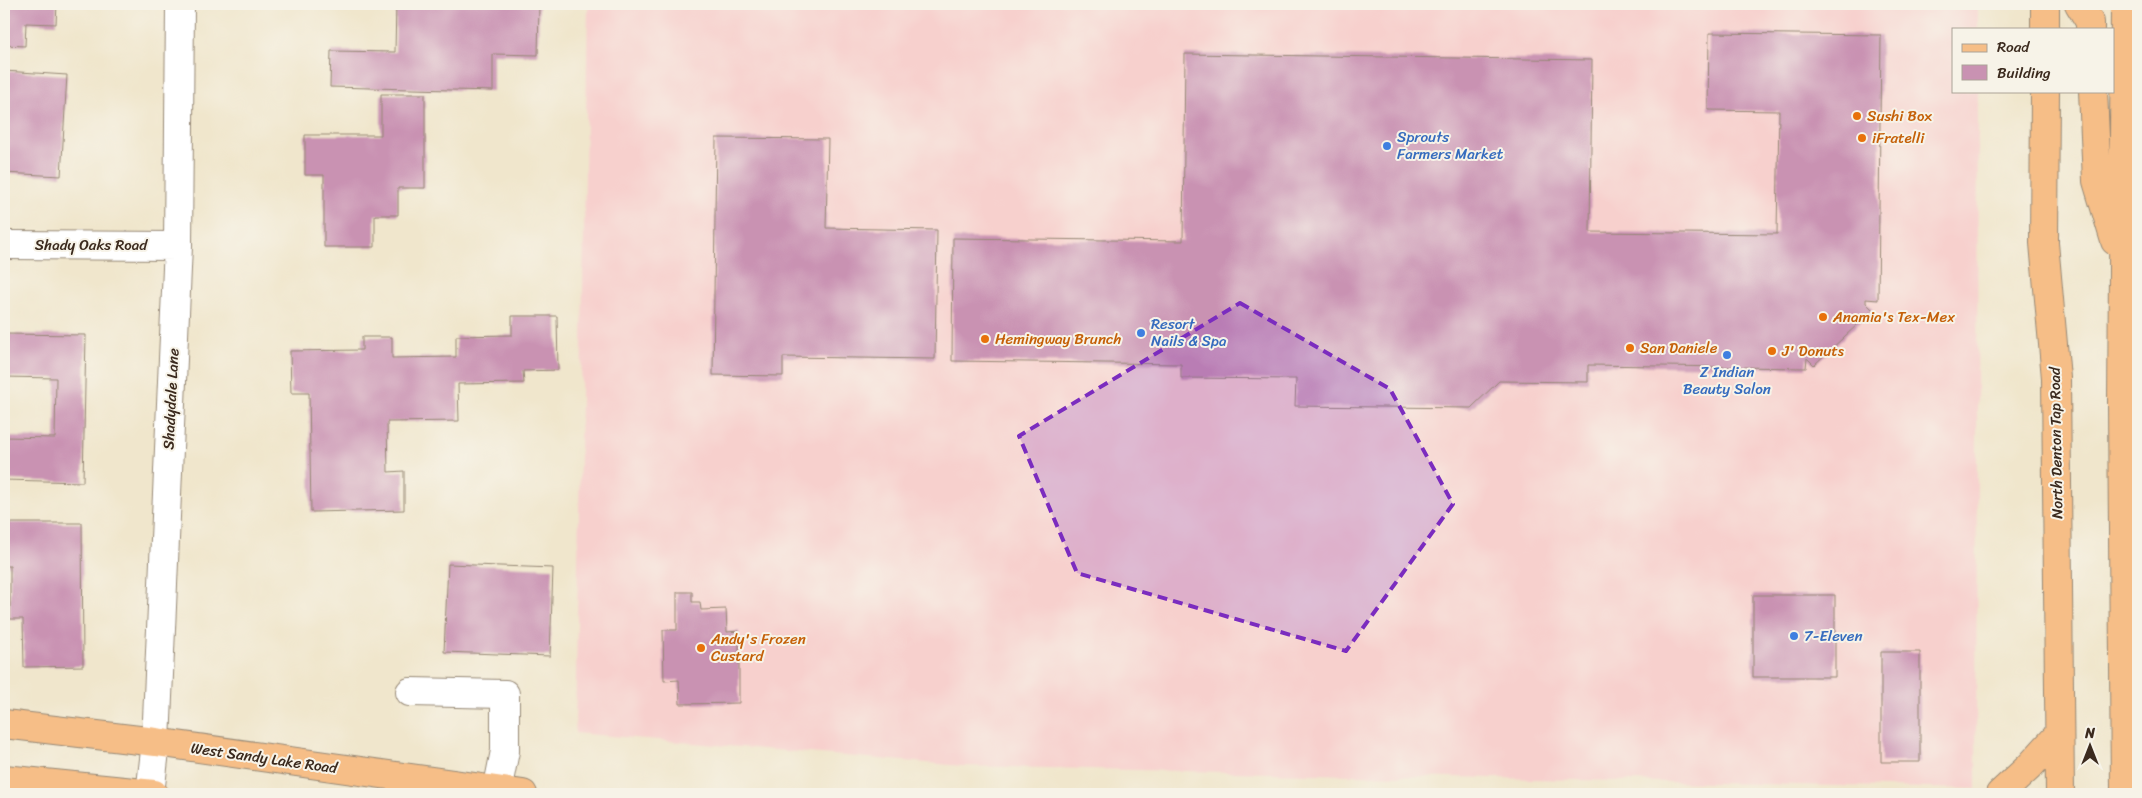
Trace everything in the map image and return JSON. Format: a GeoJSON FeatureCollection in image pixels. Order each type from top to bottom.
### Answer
{"type":"FeatureCollection","features":[{"type":"Feature","properties":{"kind":"main road"},"geometry":{"type":"LineString","coordinates":[[2045,4],[2045,28]]}},
{"type":"Feature","properties":{"kind":"main road"},"geometry":{"type":"LineString","coordinates":[[2079,4],[2090,22],[2090,28]]}},
{"type":"Feature","properties":{"kind":"main road"},"geometry":{"type":"LineString","coordinates":[[2125,4],[2123,269],[2130,403],[2125,794]]}},
{"type":"Feature","properties":{"kind":"main road","name":"North Denton Tap Road"},"geometry":{"type":"LineString","coordinates":[[2045,92],[2044,243],[2056,378],[2060,794]]}},
{"type":"Feature","properties":{"kind":"main road"},"geometry":{"type":"LineString","coordinates":[[2093,92],[2097,181],[2123,269]]}},
{"type":"Feature","properties":{"kind":"main road","name":"West Sandy Lake Road"},"geometry":{"type":"LineString","coordinates":[[4,724],[156,742],[506,793]]}},
{"type":"Feature","properties":{"kind":"main road"},"geometry":{"type":"LineString","coordinates":[[2000,794],[2060,734]]}},
{"type":"Feature","properties":{"kind":"main road"},"geometry":{"type":"LineString","coordinates":[[4,779],[154,794]]}},
{"type":"Feature","properties":{"kind":"street","name":"Shadydale Lane"},"geometry":{"type":"LineString","coordinates":[[150,794],[156,742],[178,246],[180,4]]}},
{"type":"Feature","properties":{"kind":"street","name":"Shady Oaks Road"},"geometry":{"type":"LineString","coordinates":[[4,245],[178,246]]}},
{"type":"Feature","properties":{"kind":"street"},"geometry":{"type":"LineString","coordinates":[[410,692],[505,694],[506,793]]}},
{"type":"Feature","properties":{"kind":"highlighted area"},"geometry":{"type":"Polygon","coordinates":[[[1240,303],[1390,389],[1453,504],[1346,651],[1077,573],[1019,436],[1240,303]]]}},
{"type":"Feature","properties":{"kind":"shaded area"},"geometry":{"type":"Polygon","coordinates":[[[588,4],[1978,4],[1978,28],[1952,28],[1952,92],[1978,92],[1976,789],[962,766],[575,733],[588,4]]]}},
{"type":"Feature","properties":{"kind":"building"},"geometry":{"type":"Polygon","coordinates":[[[4,4],[57,4],[56,24],[26,23],[25,46],[4,45],[4,4]]]}},
{"type":"Feature","properties":{"kind":"building"},"geometry":{"type":"Polygon","coordinates":[[[396,4],[539,4],[538,55],[493,54],[493,91],[330,87],[331,51],[395,52],[396,4]]]}},
{"type":"Feature","properties":{"kind":"building","name":"Sprouts Farmers Market"},"geometry":{"type":"Polygon","coordinates":[[[1709,33],[1881,35],[1878,300],[1866,299],[1866,303],[1873,310],[1814,365],[1807,358],[1806,368],[1588,365],[1588,382],[1499,381],[1471,408],[1295,406],[1296,379],[1181,378],[1181,364],[952,361],[953,238],[1183,241],[1185,54],[1592,60],[1590,232],[1777,234],[1779,111],[1708,110],[1709,33]]]}},
{"type":"Feature","properties":{"kind":"building"},"geometry":{"type":"Polygon","coordinates":[[[4,71],[67,75],[61,176],[4,173],[4,71]]]}},
{"type":"Feature","properties":{"kind":"building"},"geometry":{"type":"Polygon","coordinates":[[[381,94],[425,94],[425,188],[398,188],[398,215],[375,215],[375,247],[324,247],[324,175],[305,175],[305,135],[381,135],[381,94]]]}},
{"type":"Feature","properties":{"kind":"building"},"geometry":{"type":"Polygon","coordinates":[[[716,138],[828,139],[826,228],[937,230],[935,359],[783,357],[783,376],[713,375],[716,138]]]}},
{"type":"Feature","properties":{"kind":"building"},"geometry":{"type":"Polygon","coordinates":[[[512,316],[557,316],[558,370],[523,371],[524,383],[458,384],[459,421],[387,422],[388,472],[404,471],[404,510],[311,512],[309,393],[291,393],[290,351],[362,350],[362,337],[392,337],[392,358],[456,357],[456,336],[512,335],[512,316]]]}},
{"type":"Feature","properties":{"kind":"building"},"geometry":{"type":"Polygon","coordinates":[[[4,334],[86,335],[83,482],[4,480],[4,437],[55,438],[56,378],[4,377],[4,334]]]}},
{"type":"Feature","properties":{"kind":"building"},"geometry":{"type":"Polygon","coordinates":[[[4,523],[82,523],[83,666],[24,667],[23,619],[10,619],[10,566],[4,566],[4,523]]]}},
{"type":"Feature","properties":{"kind":"building"},"geometry":{"type":"Polygon","coordinates":[[[448,564],[553,568],[550,656],[444,652],[448,564]]]}},
{"type":"Feature","properties":{"kind":"building"},"geometry":{"type":"Polygon","coordinates":[[[677,592],[692,592],[692,602],[700,602],[701,610],[726,609],[727,632],[739,631],[739,703],[680,704],[679,680],[664,681],[663,630],[677,630],[677,592]]]}},
{"type":"Feature","properties":{"kind":"building","name":"7-Eleven"},"geometry":{"type":"Polygon","coordinates":[[[1753,595],[1835,595],[1835,677],[1753,677],[1753,595]]]}},
{"type":"Feature","properties":{"kind":"building","name":"7-Eleven"},"geometry":{"type":"Polygon","coordinates":[[[1881,652],[1920,652],[1920,762],[1881,762],[1881,652]]]}},
{"type":"Feature","properties":{"kind":"place","name":"Sushi Box"},"geometry":{"type":"Point","coordinates":[1857,116]}},
{"type":"Feature","properties":{"kind":"place","name":"iFratelli"},"geometry":{"type":"Point","coordinates":[1862,138]}},
{"type":"Feature","properties":{"kind":"place","name":"Sprouts Farmers Market"},"geometry":{"type":"Point","coordinates":[1387,146]}},
{"type":"Feature","properties":{"kind":"place","name":"Anamia's Tex-Mex"},"geometry":{"type":"Point","coordinates":[1823,317]}},
{"type":"Feature","properties":{"kind":"place","name":"Resort Nails & Spa"},"geometry":{"type":"Point","coordinates":[1141,333]}},
{"type":"Feature","properties":{"kind":"place","name":"Hemingway Brunch"},"geometry":{"type":"Point","coordinates":[985,339]}},
{"type":"Feature","properties":{"kind":"place","name":"San Daniele"},"geometry":{"type":"Point","coordinates":[1630,348]}},
{"type":"Feature","properties":{"kind":"place","name":"J' Donuts"},"geometry":{"type":"Point","coordinates":[1772,351]}},
{"type":"Feature","properties":{"kind":"place","name":"Z Indian Beauty Salon"},"geometry":{"type":"Point","coordinates":[1727,355]}},
{"type":"Feature","properties":{"kind":"place","name":"7-Eleven"},"geometry":{"type":"Point","coordinates":[1794,636]}},
{"type":"Feature","properties":{"kind":"place","name":"Andy's Frozen Custard"},"geometry":{"type":"Point","coordinates":[701,648]}}]}
